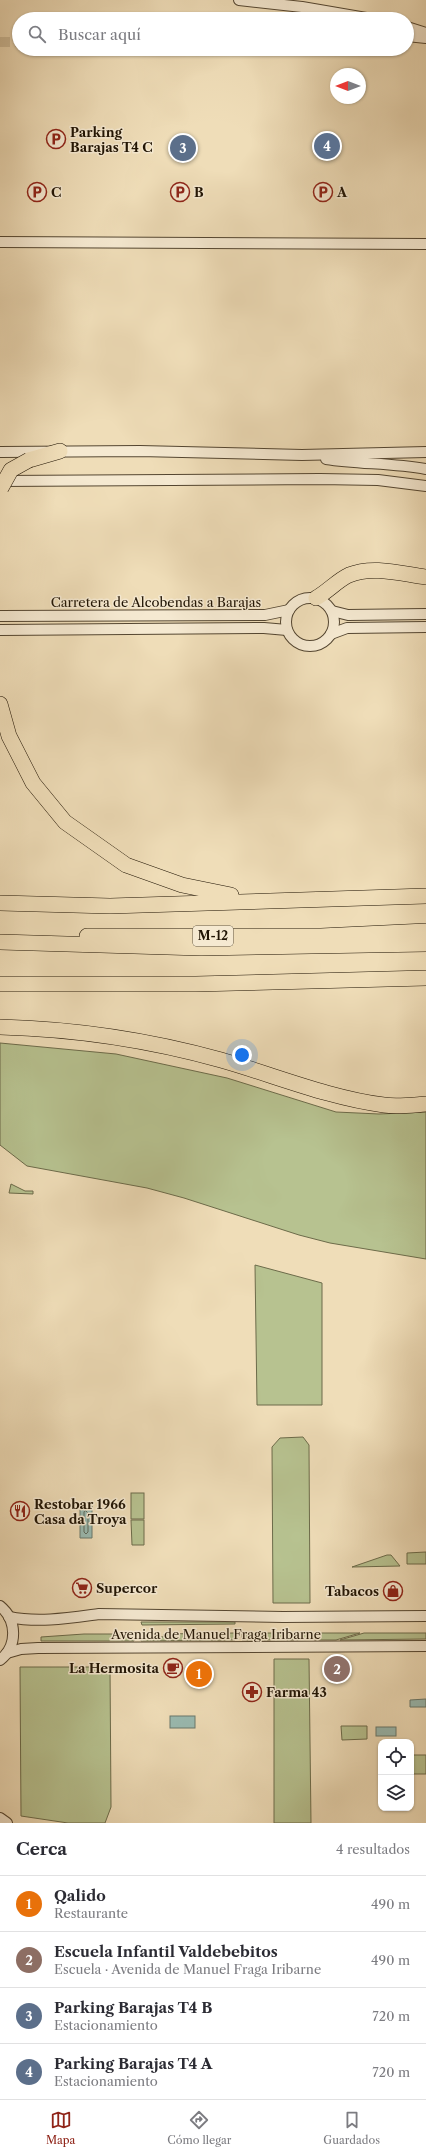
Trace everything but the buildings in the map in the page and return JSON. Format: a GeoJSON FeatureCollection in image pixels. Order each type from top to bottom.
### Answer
{"type":"FeatureCollection","features":[{"type":"Feature","properties":{"kind":"highway"},"geometry":{"type":"LineString","coordinates":[[0,486],[11,470],[29,460],[60,451]]}},
{"type":"Feature","properties":{"kind":"highway"},"geometry":{"type":"LineString","coordinates":[[316,598],[348,576],[364,571],[379,570],[426,577]]}},
{"type":"Feature","properties":{"kind":"highway"},"geometry":{"type":"LineString","coordinates":[[0,704],[9,736],[33,783],[65,822],[126,865],[182,885],[229,895],[300,898]]}},
{"type":"Feature","properties":{"kind":"highway"},"geometry":{"type":"LineString","coordinates":[[0,903],[110,906],[300,898],[426,896]]}},
{"type":"Feature","properties":{"kind":"highway","name":"M-12"},"geometry":{"type":"LineString","coordinates":[[0,935],[321,936],[426,931]]}},
{"type":"Feature","properties":{"kind":"highway"},"geometry":{"type":"LineString","coordinates":[[0,942],[201,948],[426,944]]}},
{"type":"Feature","properties":{"kind":"highway"},"geometry":{"type":"LineString","coordinates":[[0,984],[196,984],[426,978]]}},
{"type":"Feature","properties":{"kind":"highway"},"geometry":{"type":"LineString","coordinates":[[0,1027],[77,1032],[114,1038],[219,1060],[343,1097],[385,1106],[426,1104]]}},
{"type":"Feature","properties":{"kind":"highway"},"geometry":{"type":"LineString","coordinates":[[0,1032],[114,1038]]}},
{"type":"Feature","properties":{"kind":"street"},"geometry":{"type":"LineString","coordinates":[[239,0],[331,12]]}},
{"type":"Feature","properties":{"kind":"street"},"geometry":{"type":"LineString","coordinates":[[414,29],[426,33]]}},
{"type":"Feature","properties":{"kind":"street"},"geometry":{"type":"LineString","coordinates":[[414,38],[426,38]]}},
{"type":"Feature","properties":{"kind":"street"},"geometry":{"type":"LineString","coordinates":[[0,242],[426,244]]}},
{"type":"Feature","properties":{"kind":"street"},"geometry":{"type":"LineString","coordinates":[[0,452],[140,451],[302,455],[426,452]]}},
{"type":"Feature","properties":{"kind":"street"},"geometry":{"type":"LineString","coordinates":[[302,455],[346,462],[405,465],[426,469]]}},
{"type":"Feature","properties":{"kind":"street"},"geometry":{"type":"LineString","coordinates":[[0,486],[320,478],[378,480],[426,486]]}},
{"type":"Feature","properties":{"kind":"street"},"geometry":{"type":"LineString","coordinates":[[331,634],[334,623],[332,611],[326,603],[316,598],[300,600],[289,610],[286,620],[288,630],[296,641],[308,646],[321,643],[331,634],[347,628],[426,627]]}},
{"type":"Feature","properties":{"kind":"street","name":"Carretera de Alcobendas a Barajas"},"geometry":{"type":"LineString","coordinates":[[0,616],[264,615],[289,610]]}},
{"type":"Feature","properties":{"kind":"street"},"geometry":{"type":"LineString","coordinates":[[332,611],[348,615],[426,614]]}},
{"type":"Feature","properties":{"kind":"street","name":"Carretera de Alcobendas a Barajas"},"geometry":{"type":"LineString","coordinates":[[0,630],[264,628],[288,630]]}},
{"type":"Feature","properties":{"kind":"street"},"geometry":{"type":"LineString","coordinates":[[0,1606],[9,1617],[13,1628],[13,1637],[3,1656]]}},
{"type":"Feature","properties":{"kind":"street","name":"Avenida de Manuel Fraga Iribarne"},"geometry":{"type":"LineString","coordinates":[[9,1617],[38,1619],[72,1618],[98,1614],[283,1617],[426,1616]]}},
{"type":"Feature","properties":{"kind":"street","name":"Avenida de Manuel Fraga Iribarne"},"geometry":{"type":"LineString","coordinates":[[3,1656],[38,1648],[426,1646]]}},
{"type":"Feature","properties":{"kind":"street"},"geometry":{"type":"LineString","coordinates":[[0,1818],[7,1823]]}},
{"type":"Feature","properties":{"kind":"green space"},"geometry":{"type":"Polygon","coordinates":[[[0,1043],[116,1054],[227,1078],[336,1112],[379,1114],[426,1112],[426,1259],[330,1243],[299,1235],[184,1198],[147,1188],[27,1166],[0,1145],[0,1043]]]}},
{"type":"Feature","properties":{"kind":"green space"},"geometry":{"type":"Polygon","coordinates":[[[11,1184],[25,1191],[33,1191],[33,1194],[9,1193],[11,1184]]]}},
{"type":"Feature","properties":{"kind":"green space"},"geometry":{"type":"Polygon","coordinates":[[[255,1265],[322,1283],[322,1405],[257,1405],[255,1265]]]}},
{"type":"Feature","properties":{"kind":"green space"},"geometry":{"type":"Polygon","coordinates":[[[303,1437],[309,1445],[310,1603],[273,1603],[272,1447],[280,1438],[303,1437]]]}},
{"type":"Feature","properties":{"kind":"green space"},"geometry":{"type":"Polygon","coordinates":[[[131,1493],[144,1493],[144,1519],[131,1519],[131,1493]]]}},
{"type":"Feature","properties":{"kind":"green space"},"geometry":{"type":"Polygon","coordinates":[[[131,1520],[144,1520],[144,1545],[132,1545],[131,1520]]]}},
{"type":"Feature","properties":{"kind":"green space"},"geometry":{"type":"Polygon","coordinates":[[[426,1552],[426,1564],[407,1564],[407,1553],[426,1552]]]}},
{"type":"Feature","properties":{"kind":"green space"},"geometry":{"type":"Polygon","coordinates":[[[391,1555],[400,1566],[352,1567],[391,1555]]]}},
{"type":"Feature","properties":{"kind":"green space"},"geometry":{"type":"Polygon","coordinates":[[[141,1622],[235,1622],[235,1624],[142,1625],[141,1622]]]}},
{"type":"Feature","properties":{"kind":"green space"},"geometry":{"type":"Polygon","coordinates":[[[235,1633],[235,1640],[141,1641],[142,1637],[163,1637],[164,1634],[235,1633]]]}},
{"type":"Feature","properties":{"kind":"green space"},"geometry":{"type":"Polygon","coordinates":[[[242,1633],[360,1633],[336,1640],[242,1640],[242,1633]]]}},
{"type":"Feature","properties":{"kind":"green space"},"geometry":{"type":"Polygon","coordinates":[[[364,1633],[426,1633],[426,1639],[340,1640],[364,1633]]]}},
{"type":"Feature","properties":{"kind":"green space"},"geometry":{"type":"Polygon","coordinates":[[[84,1634],[134,1634],[134,1641],[41,1641],[41,1637],[84,1634]]]}},
{"type":"Feature","properties":{"kind":"green space"},"geometry":{"type":"Polygon","coordinates":[[[274,1659],[309,1659],[311,1823],[274,1823],[274,1659]]]}},
{"type":"Feature","properties":{"kind":"green space"},"geometry":{"type":"Polygon","coordinates":[[[20,1667],[110,1667],[111,1807],[105,1823],[68,1823],[21,1816],[20,1667]]]}},
{"type":"Feature","properties":{"kind":"green space"},"geometry":{"type":"Polygon","coordinates":[[[341,1726],[367,1726],[367,1739],[342,1740],[341,1726]]]}},
{"type":"Feature","properties":{"kind":"green space"},"geometry":{"type":"Polygon","coordinates":[[[414,1755],[426,1755],[426,1774],[414,1774],[414,1755]]]}},
{"type":"Feature","properties":{"kind":"water"},"geometry":{"type":"Polygon","coordinates":[[[92,1506],[92,1538],[80,1538],[80,1507],[92,1506]]]}},
{"type":"Feature","properties":{"kind":"water"},"geometry":{"type":"Polygon","coordinates":[[[426,1699],[426,1707],[410,1707],[410,1700],[426,1699]]]}},
{"type":"Feature","properties":{"kind":"water"},"geometry":{"type":"Polygon","coordinates":[[[170,1716],[195,1716],[195,1728],[170,1728],[170,1716]]]}},
{"type":"Feature","properties":{"kind":"water"},"geometry":{"type":"Polygon","coordinates":[[[376,1727],[396,1727],[396,1736],[376,1736],[376,1727]]]}},
{"type":"Feature","properties":{"kind":"tunnel"},"geometry":{"type":"LineString","coordinates":[[0,42],[12,42]]}},
{"type":"Feature","properties":{"kind":"place","name":"Parking Barajas T4 C"},"geometry":{"type":"Point","coordinates":[56,139]}},
{"type":"Feature","properties":{"kind":"place","name":"Parking Barajas T4 A"},"geometry":{"type":"Point","coordinates":[327,146]}},
{"type":"Feature","properties":{"kind":"place","name":"Parking Barajas T4 B"},"geometry":{"type":"Point","coordinates":[183,148]}},
{"type":"Feature","properties":{"kind":"place","name":"C"},"geometry":{"type":"Point","coordinates":[37,192]}},
{"type":"Feature","properties":{"kind":"place","name":"B"},"geometry":{"type":"Point","coordinates":[180,192]}},
{"type":"Feature","properties":{"kind":"place","name":"A"},"geometry":{"type":"Point","coordinates":[323,192]}},
{"type":"Feature","properties":{"kind":"place","name":"Restobar 1966 Casa da Troya"},"geometry":{"type":"Point","coordinates":[20,1511]}},
{"type":"Feature","properties":{"kind":"place","name":"Supercor"},"geometry":{"type":"Point","coordinates":[82,1588]}},
{"type":"Feature","properties":{"kind":"place","name":"Tabacos"},"geometry":{"type":"Point","coordinates":[393,1591]}},
{"type":"Feature","properties":{"kind":"place","name":"La Hermosita"},"geometry":{"type":"Point","coordinates":[173,1668]}},
{"type":"Feature","properties":{"kind":"place","name":"Escuela Infantil Valdebebitos"},"geometry":{"type":"Point","coordinates":[337,1669]}},
{"type":"Feature","properties":{"kind":"place","name":"Qalido"},"geometry":{"type":"Point","coordinates":[199,1674]}},
{"type":"Feature","properties":{"kind":"place","name":"Farma 43"},"geometry":{"type":"Point","coordinates":[252,1692]}}]}
